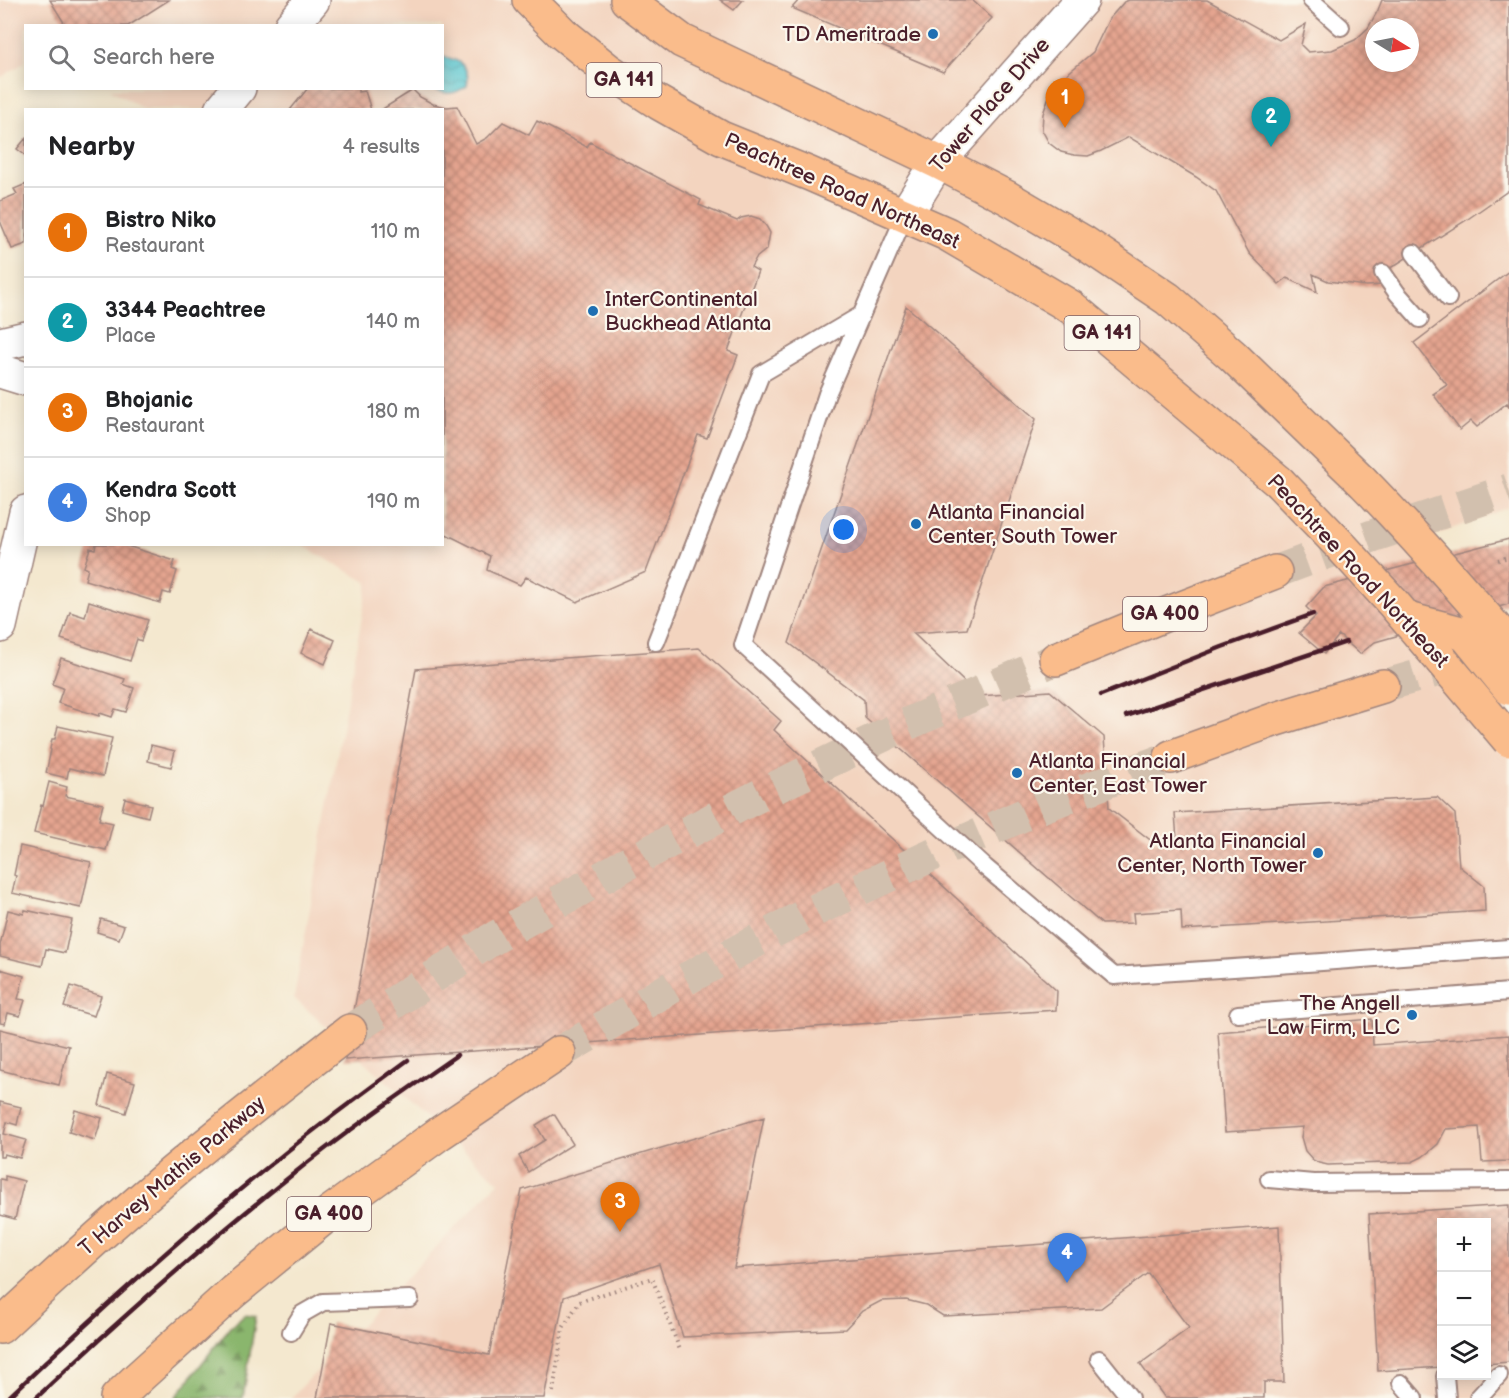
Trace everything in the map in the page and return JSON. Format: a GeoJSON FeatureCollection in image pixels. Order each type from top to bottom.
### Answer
{"type":"FeatureCollection","features":[{"type":"Feature","properties":{"kind":"main road","name":"Peachtree Road Northeast"},"geometry":{"type":"LineString","coordinates":[[529,0],[562,33],[608,70],[658,103],[721,138],[947,234],[1071,306],[1279,482],[1407,619],[1509,740]]}},
{"type":"Feature","properties":{"kind":"main road","name":"GA 141"},"geometry":{"type":"LineString","coordinates":[[627,0],[682,41],[938,162],[1008,198],[1083,242],[1168,299],[1233,356],[1362,481],[1447,572],[1509,644]]}},
{"type":"Feature","properties":{"kind":"main road","name":"GA 400"},"geometry":{"type":"LineString","coordinates":[[1056,659],[1275,572]]}},
{"type":"Feature","properties":{"kind":"main road"},"geometry":{"type":"LineString","coordinates":[[1407,619],[1465,634],[1509,687]]}},
{"type":"Feature","properties":{"kind":"main road"},"geometry":{"type":"LineString","coordinates":[[1171,756],[1276,719],[1383,686]]}},
{"type":"Feature","properties":{"kind":"main road","name":"T Harvey Mathis Parkway"},"geometry":{"type":"LineString","coordinates":[[0,1327],[153,1189],[350,1031]]}},
{"type":"Feature","properties":{"kind":"main road","name":"GA 400"},"geometry":{"type":"LineString","coordinates":[[117,1398],[234,1291],[332,1211],[440,1133],[559,1053]]}},
{"type":"Feature","properties":{"kind":"street"},"geometry":{"type":"LineString","coordinates":[[293,24],[313,0]]}},
{"type":"Feature","properties":{"kind":"street","name":"Tower Place Drive"},"geometry":{"type":"LineString","coordinates":[[905,215],[938,162],[1082,0]]}},
{"type":"Feature","properties":{"kind":"street"},"geometry":{"type":"LineString","coordinates":[[223,108],[237,90]]}},
{"type":"Feature","properties":{"kind":"street"},"geometry":{"type":"LineString","coordinates":[[0,344],[24,338]]}},
{"type":"Feature","properties":{"kind":"street"},"geometry":{"type":"LineString","coordinates":[[0,371],[24,378]]}},
{"type":"Feature","properties":{"kind":"street"},"geometry":{"type":"LineString","coordinates":[[0,626],[24,521]]}},
{"type":"Feature","properties":{"kind":"lane"},"geometry":{"type":"LineString","coordinates":[[1311,0],[1341,27]]}},
{"type":"Feature","properties":{"kind":"lane"},"geometry":{"type":"LineString","coordinates":[[905,215],[827,394],[743,645],[985,867],[1114,976],[1509,948]]}},
{"type":"Feature","properties":{"kind":"lane"},"geometry":{"type":"LineString","coordinates":[[1414,253],[1448,298]]}},
{"type":"Feature","properties":{"kind":"lane"},"geometry":{"type":"LineString","coordinates":[[1383,273],[1420,319]]}},
{"type":"Feature","properties":{"kind":"lane"},"geometry":{"type":"LineString","coordinates":[[656,642],[761,374],[861,315]]}},
{"type":"Feature","properties":{"kind":"lane"},"geometry":{"type":"LineString","coordinates":[[1238,1014],[1509,992]]}},
{"type":"Feature","properties":{"kind":"lane"},"geometry":{"type":"LineString","coordinates":[[1269,1179],[1312,1183],[1509,1181]]}},
{"type":"Feature","properties":{"kind":"lane"},"geometry":{"type":"LineString","coordinates":[[291,1332],[302,1314],[323,1302],[410,1299]]}},
{"type":"Feature","properties":{"kind":"lane"},"geometry":{"type":"LineString","coordinates":[[1099,1359],[1130,1398]]}},
{"type":"Feature","properties":{"kind":"lane"},"geometry":{"type":"LineString","coordinates":[[1478,1398],[1499,1375]]}},
{"type":"Feature","properties":{"kind":"lane"},"geometry":{"type":"LineString","coordinates":[[1445,1380],[1447,1398]]}},
{"type":"Feature","properties":{"kind":"lane"},"geometry":{"type":"LineString","coordinates":[[1401,1383],[1414,1398]]}},
{"type":"Feature","properties":{"kind":"path"},"geometry":{"type":"LineString","coordinates":[[1498,560],[1509,557]]}},
{"type":"Feature","properties":{"kind":"path"},"geometry":{"type":"LineString","coordinates":[[553,1392],[563,1328],[579,1302],[652,1278],[680,1350]]}},
{"type":"Feature","properties":{"kind":"shaded area"},"geometry":{"type":"Polygon","coordinates":[[[0,0],[1509,0],[1509,507],[1428,538],[1509,653],[1509,1398],[291,1398],[499,1182],[294,998],[368,583],[304,546],[444,546],[444,108],[141,108],[112,90],[444,90],[444,24],[24,24],[24,63],[0,78],[0,0]]]}},
{"type":"Feature","properties":{"kind":"green space"},"geometry":{"type":"Polygon","coordinates":[[[245,1314],[256,1316],[243,1398],[175,1398],[230,1327],[245,1314]]]}},
{"type":"Feature","properties":{"kind":"water"},"geometry":{"type":"Polygon","coordinates":[[[444,57],[459,62],[465,69],[468,79],[467,86],[459,91],[444,93],[435,90],[444,90],[444,57]]]}},
{"type":"Feature","properties":{"kind":"building"},"geometry":{"type":"Polygon","coordinates":[[[50,0],[169,0],[131,24],[65,24],[50,0]]]}},
{"type":"Feature","properties":{"kind":"building"},"geometry":{"type":"Polygon","coordinates":[[[720,0],[743,0],[734,10],[720,0]]]}},
{"type":"Feature","properties":{"kind":"building"},"geometry":{"type":"Polygon","coordinates":[[[799,0],[972,0],[992,18],[943,72],[792,8],[799,0]]]}},
{"type":"Feature","properties":{"kind":"building"},"geometry":{"type":"Polygon","coordinates":[[[1129,0],[1207,0],[1279,40],[1306,24],[1301,45],[1308,52],[1332,50],[1355,40],[1365,31],[1365,72],[1419,72],[1419,18],[1374,18],[1382,0],[1509,0],[1509,190],[1465,221],[1376,277],[1383,285],[1366,286],[1328,281],[1313,274],[1317,292],[1287,278],[1279,284],[1249,253],[1216,191],[1196,177],[1129,137],[1088,156],[1061,152],[1049,143],[1042,130],[1043,114],[1048,99],[1060,80],[1093,52],[1109,19],[1124,2],[1129,0]]]}},
{"type":"Feature","properties":{"kind":"building"},"geometry":{"type":"Polygon","coordinates":[[[306,90],[358,90],[358,92],[365,91],[370,108],[292,108],[306,90]]]}},
{"type":"Feature","properties":{"kind":"building","name":"InterContinental Buckhead Atlanta"},"geometry":{"type":"Polygon","coordinates":[[[413,90],[433,104],[447,107],[457,106],[476,144],[487,138],[503,122],[529,135],[537,121],[587,147],[590,142],[701,200],[699,205],[737,221],[751,216],[760,219],[770,233],[767,249],[756,258],[751,267],[758,271],[728,351],[738,355],[707,438],[698,435],[646,572],[577,602],[526,577],[520,585],[487,570],[490,556],[444,533],[444,108],[384,108],[413,90]]]}},
{"type":"Feature","properties":{"kind":"building"},"geometry":{"type":"Polygon","coordinates":[[[24,140],[24,154],[17,149],[24,140]]]}},
{"type":"Feature","properties":{"kind":"building"},"geometry":{"type":"Polygon","coordinates":[[[24,185],[24,245],[12,249],[0,221],[0,201],[17,194],[14,189],[24,185]]]}},
{"type":"Feature","properties":{"kind":"building"},"geometry":{"type":"Polygon","coordinates":[[[1509,271],[1509,407],[1507,403],[1477,427],[1471,421],[1460,430],[1433,394],[1447,385],[1414,343],[1509,271]]]}},
{"type":"Feature","properties":{"kind":"building"},"geometry":{"type":"Polygon","coordinates":[[[906,306],[1036,419],[967,629],[913,633],[979,696],[1050,691],[1104,737],[1109,808],[1153,842],[1177,840],[1175,813],[1437,797],[1455,814],[1459,866],[1484,886],[1485,911],[1182,930],[1181,910],[1133,913],[1134,923],[1102,924],[865,718],[864,700],[789,643],[906,306]]]}},
{"type":"Feature","properties":{"kind":"building"},"geometry":{"type":"Polygon","coordinates":[[[1509,539],[1509,604],[1375,642],[1360,654],[1339,635],[1324,654],[1299,633],[1316,616],[1306,607],[1324,587],[1509,539]]]}},
{"type":"Feature","properties":{"kind":"building"},"geometry":{"type":"Polygon","coordinates":[[[96,546],[127,546],[175,561],[172,569],[177,571],[170,594],[163,592],[160,603],[85,580],[88,569],[84,567],[90,548],[95,549],[96,546]]]}},
{"type":"Feature","properties":{"kind":"building"},"geometry":{"type":"Polygon","coordinates":[[[89,601],[148,620],[141,641],[137,639],[130,661],[61,639],[70,612],[85,617],[89,601]]]}},
{"type":"Feature","properties":{"kind":"building"},"geometry":{"type":"Polygon","coordinates":[[[311,629],[335,640],[325,664],[301,653],[311,629]]]}},
{"type":"Feature","properties":{"kind":"building"},"geometry":{"type":"Polygon","coordinates":[[[699,648],[781,721],[774,730],[1057,991],[1056,1010],[345,1060],[416,669],[699,648]]]}},
{"type":"Feature","properties":{"kind":"building"},"geometry":{"type":"Polygon","coordinates":[[[61,658],[125,679],[123,684],[134,688],[126,712],[115,709],[112,717],[100,713],[99,716],[58,703],[63,688],[52,684],[61,658]]]}},
{"type":"Feature","properties":{"kind":"building"},"geometry":{"type":"Polygon","coordinates":[[[58,726],[112,738],[103,776],[69,768],[67,778],[46,773],[52,739],[55,739],[58,726]]]}},
{"type":"Feature","properties":{"kind":"building"},"geometry":{"type":"Polygon","coordinates":[[[151,745],[175,751],[171,767],[148,761],[151,745]]]}},
{"type":"Feature","properties":{"kind":"building"},"geometry":{"type":"Polygon","coordinates":[[[49,782],[67,787],[65,796],[103,804],[99,820],[113,823],[106,850],[34,833],[49,782]]]}},
{"type":"Feature","properties":{"kind":"building"},"geometry":{"type":"Polygon","coordinates":[[[125,798],[151,805],[148,817],[122,810],[125,798]]]}},
{"type":"Feature","properties":{"kind":"building"},"geometry":{"type":"Polygon","coordinates":[[[20,846],[91,862],[81,908],[12,893],[20,846]]]}},
{"type":"Feature","properties":{"kind":"building"},"geometry":{"type":"Polygon","coordinates":[[[8,910],[24,914],[25,910],[72,920],[65,953],[46,949],[42,966],[0,956],[0,945],[8,910]]]}},
{"type":"Feature","properties":{"kind":"building"},"geometry":{"type":"Polygon","coordinates":[[[101,919],[124,926],[119,939],[97,932],[101,919]]]}},
{"type":"Feature","properties":{"kind":"building"},"geometry":{"type":"Polygon","coordinates":[[[0,969],[24,976],[18,999],[25,1000],[20,1016],[8,1013],[5,1024],[0,1023],[0,969]]]}},
{"type":"Feature","properties":{"kind":"building"},"geometry":{"type":"Polygon","coordinates":[[[71,986],[101,996],[94,1016],[64,1007],[71,986]]]}},
{"type":"Feature","properties":{"kind":"building"},"geometry":{"type":"Polygon","coordinates":[[[1372,1019],[1373,1045],[1509,1035],[1509,1161],[1482,1162],[1479,1127],[1446,1129],[1438,1144],[1412,1162],[1328,1165],[1313,1160],[1305,1151],[1301,1137],[1303,1127],[1225,1132],[1218,1032],[1372,1019]]]}},
{"type":"Feature","properties":{"kind":"building"},"geometry":{"type":"Polygon","coordinates":[[[0,1029],[69,1046],[59,1085],[0,1070],[0,1029]]]}},
{"type":"Feature","properties":{"kind":"building"},"geometry":{"type":"Polygon","coordinates":[[[107,1074],[135,1082],[126,1113],[99,1105],[107,1074]]]}},
{"type":"Feature","properties":{"kind":"building"},"geometry":{"type":"Polygon","coordinates":[[[0,1102],[21,1107],[17,1125],[7,1122],[4,1134],[26,1140],[20,1158],[4,1154],[0,1157],[0,1102]]]}},
{"type":"Feature","properties":{"kind":"building"},"geometry":{"type":"Polygon","coordinates":[[[75,1110],[102,1118],[95,1140],[69,1132],[75,1110]]]}},
{"type":"Feature","properties":{"kind":"building"},"geometry":{"type":"Polygon","coordinates":[[[554,1114],[573,1144],[528,1172],[519,1156],[545,1140],[536,1125],[554,1114]]]}},
{"type":"Feature","properties":{"kind":"building"},"geometry":{"type":"Polygon","coordinates":[[[764,1117],[734,1268],[1279,1226],[1284,1382],[1264,1382],[1264,1398],[1165,1398],[1140,1364],[1189,1328],[1148,1273],[1101,1308],[943,1316],[926,1305],[906,1300],[881,1301],[862,1311],[845,1329],[683,1337],[659,1264],[564,1297],[544,1398],[317,1398],[331,1323],[489,1355],[522,1190],[764,1117]]]}},
{"type":"Feature","properties":{"kind":"building"},"geometry":{"type":"Polygon","coordinates":[[[5,1176],[24,1181],[15,1219],[0,1215],[0,1179],[5,1180],[5,1176]]]}},
{"type":"Feature","properties":{"kind":"building"},"geometry":{"type":"Polygon","coordinates":[[[1509,1205],[1509,1362],[1491,1364],[1491,1218],[1437,1218],[1437,1367],[1378,1371],[1369,1214],[1509,1205]]]}},
{"type":"Feature","properties":{"kind":"tunnel"},"geometry":{"type":"LineString","coordinates":[[1275,572],[1509,490]]}},
{"type":"Feature","properties":{"kind":"tunnel"},"geometry":{"type":"LineString","coordinates":[[350,1031],[489,941],[626,864],[764,793],[905,725],[1056,659]]}},
{"type":"Feature","properties":{"kind":"tunnel"},"geometry":{"type":"LineString","coordinates":[[1383,686],[1474,660]]}},
{"type":"Feature","properties":{"kind":"tunnel"},"geometry":{"type":"LineString","coordinates":[[559,1053],[684,980],[805,915],[1046,805],[1171,757]]}},
{"type":"Feature","properties":{"kind":"railway"},"geometry":{"type":"LineString","coordinates":[[1101,695],[1313,614]]}},
{"type":"Feature","properties":{"kind":"railway"},"geometry":{"type":"LineString","coordinates":[[1126,716],[1346,642]]}},
{"type":"Feature","properties":{"kind":"railway"},"geometry":{"type":"LineString","coordinates":[[36,1398],[159,1286],[255,1205],[349,1131],[457,1055]]}},
{"type":"Feature","properties":{"kind":"railway"},"geometry":{"type":"LineString","coordinates":[[8,1398],[105,1307],[239,1190],[340,1110],[408,1060]]}},
{"type":"Feature","properties":{"kind":"place","name":"TD Ameritrade"},"geometry":{"type":"Point","coordinates":[933,34]}},
{"type":"Feature","properties":{"kind":"place","name":"Bistro Niko"},"geometry":{"type":"Point","coordinates":[1065,128]}},
{"type":"Feature","properties":{"kind":"place","name":"3344 Peachtree"},"geometry":{"type":"Point","coordinates":[1271,147]}},
{"type":"Feature","properties":{"kind":"place","name":"InterContinental Buckhead Atlanta"},"geometry":{"type":"Point","coordinates":[593,311]}},
{"type":"Feature","properties":{"kind":"place","name":"Atlanta Financial Center, South Tower"},"geometry":{"type":"Point","coordinates":[916,524]}},
{"type":"Feature","properties":{"kind":"place","name":"Atlanta Financial Center, East Tower"},"geometry":{"type":"Point","coordinates":[1017,773]}},
{"type":"Feature","properties":{"kind":"place","name":"Atlanta Financial Center, North Tower"},"geometry":{"type":"Point","coordinates":[1318,853]}},
{"type":"Feature","properties":{"kind":"place","name":"The Angell Law Firm, LLC"},"geometry":{"type":"Point","coordinates":[1412,1015]}},
{"type":"Feature","properties":{"kind":"place","name":"Bhojanic"},"geometry":{"type":"Point","coordinates":[620,1232]}},
{"type":"Feature","properties":{"kind":"place","name":"Kendra Scott"},"geometry":{"type":"Point","coordinates":[1067,1283]}}]}
